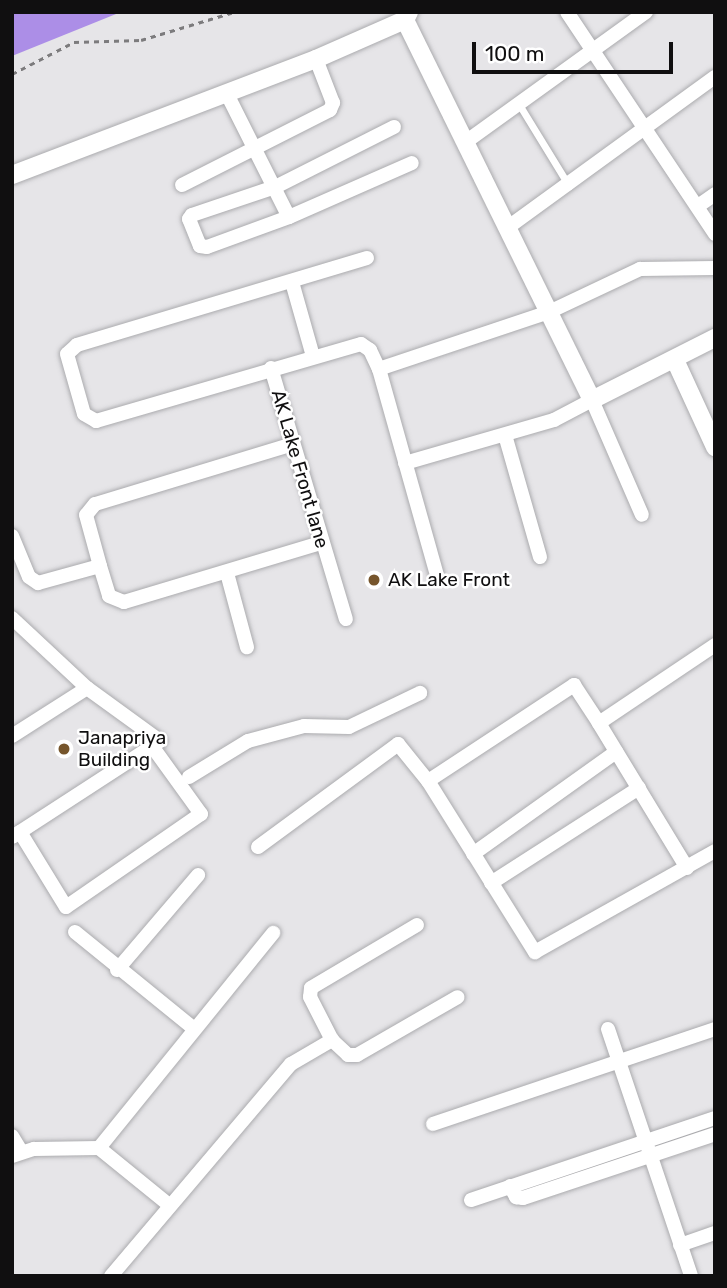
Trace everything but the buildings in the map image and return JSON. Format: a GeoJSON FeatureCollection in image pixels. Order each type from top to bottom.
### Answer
{"type":"FeatureCollection","features":[{"type":"Feature","properties":{"kind":"street"},"geometry":{"type":"LineString","coordinates":[[568,12],[715,234]]}},
{"type":"Feature","properties":{"kind":"street"},"geometry":{"type":"LineString","coordinates":[[467,141],[520,106],[646,12]]}},
{"type":"Feature","properties":{"kind":"street"},"geometry":{"type":"LineString","coordinates":[[12,174],[316,59],[407,16],[506,228],[592,400],[642,515]]}},
{"type":"Feature","properties":{"kind":"street"},"geometry":{"type":"LineString","coordinates":[[182,185],[258,149],[333,106],[316,59]]}},
{"type":"Feature","properties":{"kind":"street"},"geometry":{"type":"LineString","coordinates":[[506,228],[569,186],[715,77]]}},
{"type":"Feature","properties":{"kind":"street"},"geometry":{"type":"LineString","coordinates":[[226,92],[258,149],[289,217]]}},
{"type":"Feature","properties":{"kind":"street"},"geometry":{"type":"LineString","coordinates":[[394,127],[275,187],[190,216],[200,246],[207,247],[289,217],[412,163]]}},
{"type":"Feature","properties":{"kind":"street"},"geometry":{"type":"LineString","coordinates":[[698,206],[715,194]]}},
{"type":"Feature","properties":{"kind":"street"},"geometry":{"type":"LineString","coordinates":[[271,368],[96,421],[83,414],[67,354],[77,345],[367,258]]}},
{"type":"Feature","properties":{"kind":"street"},"geometry":{"type":"LineString","coordinates":[[438,576],[379,369],[548,312],[640,269],[715,268]]}},
{"type":"Feature","properties":{"kind":"street"},"geometry":{"type":"LineString","coordinates":[[292,282],[313,356]]}},
{"type":"Feature","properties":{"kind":"street"},"geometry":{"type":"LineString","coordinates":[[405,463],[554,421],[715,338]]}},
{"type":"Feature","properties":{"kind":"street","name":"AK Lake Front lane"},"geometry":{"type":"LineString","coordinates":[[346,619],[321,544],[271,368],[361,344],[379,369]]}},
{"type":"Feature","properties":{"kind":"street"},"geometry":{"type":"LineString","coordinates":[[675,360],[715,447]]}},
{"type":"Feature","properties":{"kind":"street"},"geometry":{"type":"LineString","coordinates":[[505,435],[540,556]]}},
{"type":"Feature","properties":{"kind":"street"},"geometry":{"type":"LineString","coordinates":[[293,444],[95,504],[86,515],[100,566],[109,596],[124,602],[321,544]]}},
{"type":"Feature","properties":{"kind":"street"},"geometry":{"type":"LineString","coordinates":[[12,536],[29,577],[38,583],[100,566]]}},
{"type":"Feature","properties":{"kind":"street"},"geometry":{"type":"LineString","coordinates":[[227,573],[247,647]]}},
{"type":"Feature","properties":{"kind":"street"},"geometry":{"type":"LineString","coordinates":[[12,618],[87,688],[160,741],[152,746],[16,835],[66,907],[201,814],[152,746]]}},
{"type":"Feature","properties":{"kind":"street"},"geometry":{"type":"LineString","coordinates":[[599,723],[715,645]]}},
{"type":"Feature","properties":{"kind":"street"},"geometry":{"type":"LineString","coordinates":[[428,781],[574,685],[687,868]]}},
{"type":"Feature","properties":{"kind":"street"},"geometry":{"type":"LineString","coordinates":[[12,736],[87,688]]}},
{"type":"Feature","properties":{"kind":"street"},"geometry":{"type":"LineString","coordinates":[[189,777],[248,741],[304,726],[349,727],[420,693]]}},
{"type":"Feature","properties":{"kind":"street"},"geometry":{"type":"LineString","coordinates":[[258,847],[398,744],[428,781],[535,952],[715,851]]}},
{"type":"Feature","properties":{"kind":"street"},"geometry":{"type":"LineString","coordinates":[[473,853],[616,752]]}},
{"type":"Feature","properties":{"kind":"street"},"geometry":{"type":"LineString","coordinates":[[491,883],[639,788]]}},
{"type":"Feature","properties":{"kind":"street"},"geometry":{"type":"LineString","coordinates":[[117,970],[198,875]]}},
{"type":"Feature","properties":{"kind":"street"},"geometry":{"type":"LineString","coordinates":[[417,925],[311,988],[310,997],[332,1040],[348,1055],[357,1055],[458,997]]}},
{"type":"Feature","properties":{"kind":"street"},"geometry":{"type":"LineString","coordinates":[[75,932],[117,970],[192,1028]]}},
{"type":"Feature","properties":{"kind":"street"},"geometry":{"type":"LineString","coordinates":[[99,1148],[192,1028],[273,933]]}},
{"type":"Feature","properties":{"kind":"street"},"geometry":{"type":"LineString","coordinates":[[608,1029],[691,1276]]}},
{"type":"Feature","properties":{"kind":"street"},"geometry":{"type":"LineString","coordinates":[[433,1124],[715,1029]]}},
{"type":"Feature","properties":{"kind":"street"},"geometry":{"type":"LineString","coordinates":[[111,1276],[168,1204],[291,1064],[332,1040]]}},
{"type":"Feature","properties":{"kind":"street"},"geometry":{"type":"LineString","coordinates":[[648,1149],[715,1118]]}},
{"type":"Feature","properties":{"kind":"street"},"geometry":{"type":"LineString","coordinates":[[471,1199],[648,1149],[715,1134]]}},
{"type":"Feature","properties":{"kind":"street"},"geometry":{"type":"LineString","coordinates":[[12,1136],[22,1152],[99,1148],[168,1204]]}},
{"type":"Feature","properties":{"kind":"street"},"geometry":{"type":"LineString","coordinates":[[680,1245],[715,1233]]}},
{"type":"Feature","properties":{"kind":"lane"},"geometry":{"type":"LineString","coordinates":[[520,106],[569,186]]}},
{"type":"Feature","properties":{"kind":"path"},"geometry":{"type":"LineString","coordinates":[[12,74],[74,42],[141,40],[234,12]]}},
{"type":"Feature","properties":{"kind":"shaded area"},"geometry":{"type":"Polygon","coordinates":[[[12,12],[121,12],[12,56],[12,12]]]}},
{"type":"Feature","properties":{"kind":"place","name":"AK Lake Front"},"geometry":{"type":"Point","coordinates":[374,580]}},
{"type":"Feature","properties":{"kind":"place","name":"Janapriya Building"},"geometry":{"type":"Point","coordinates":[64,749]}}]}
